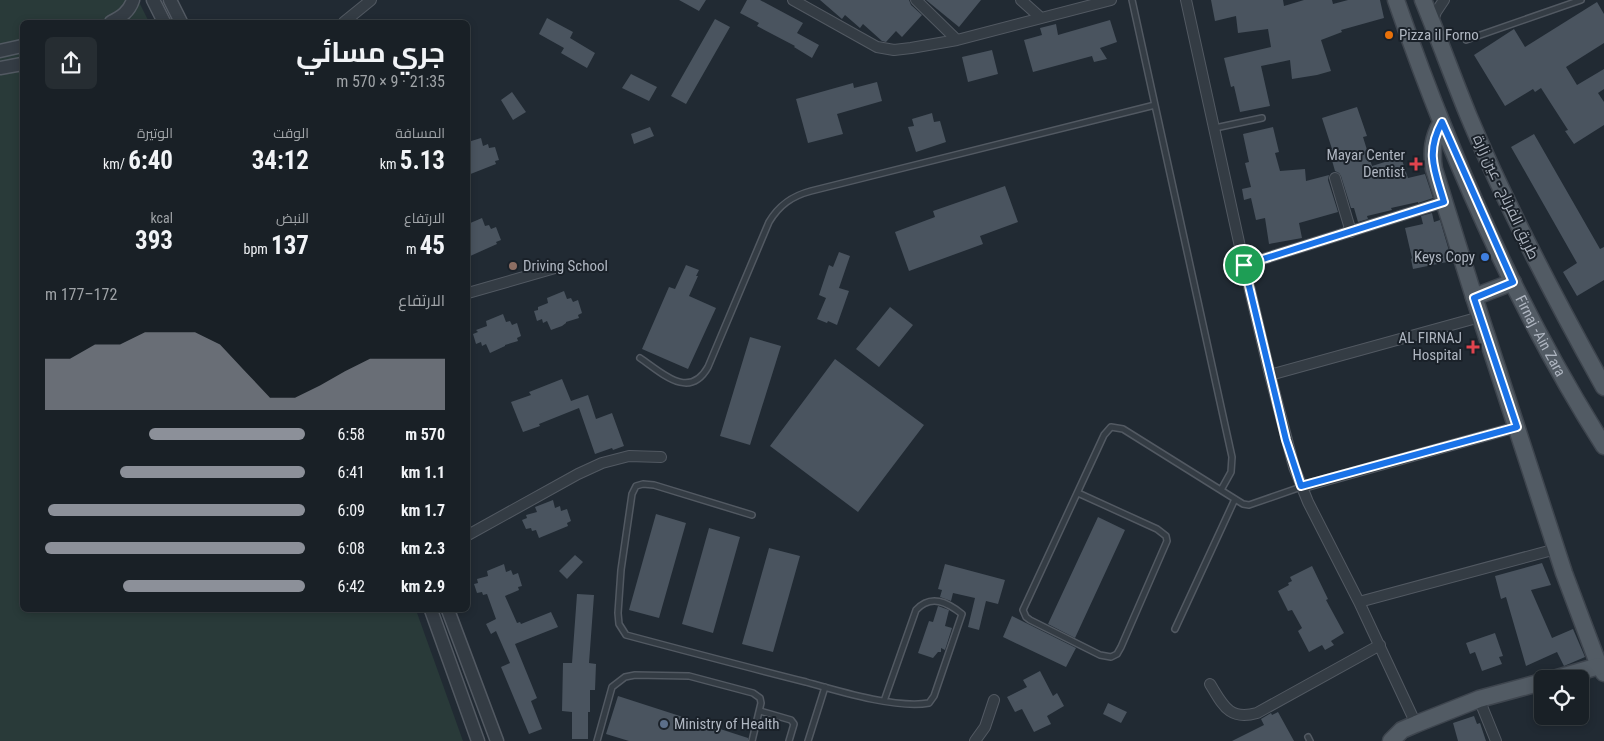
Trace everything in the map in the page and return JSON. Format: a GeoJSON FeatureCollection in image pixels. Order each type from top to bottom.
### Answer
{"type":"FeatureCollection","features":[{"type":"Feature","properties":{"kind":"main road","name":"Firnaj -Ain Zara"},"geometry":{"type":"LineString","coordinates":[[1396,0],[1442,122],[1513,282],[1558,370],[1604,446]]}},
{"type":"Feature","properties":{"kind":"main road","name":"طريق الفرناج - عين زارة"},"geometry":{"type":"LineString","coordinates":[[1423,0],[1469,118],[1514,215],[1540,268],[1604,386]]}},
{"type":"Feature","properties":{"kind":"main road"},"geometry":{"type":"LineString","coordinates":[[1442,122],[1432,145],[1432,157],[1444,202],[1556,549],[1572,596],[1602,670],[1589,672]]}},
{"type":"Feature","properties":{"kind":"main road"},"geometry":{"type":"LineString","coordinates":[[1474,298],[1513,282]]}},
{"type":"Feature","properties":{"kind":"main road"},"geometry":{"type":"LineString","coordinates":[[1391,741],[1402,730],[1416,724],[1479,699],[1534,684]]}},
{"type":"Feature","properties":{"kind":"street"},"geometry":{"type":"LineString","coordinates":[[114,20],[123,15],[132,0]]}},
{"type":"Feature","properties":{"kind":"street"},"geometry":{"type":"LineString","coordinates":[[153,0],[163,20]]}},
{"type":"Feature","properties":{"kind":"street"},"geometry":{"type":"LineString","coordinates":[[170,0],[180,20]]}},
{"type":"Feature","properties":{"kind":"street"},"geometry":{"type":"LineString","coordinates":[[346,20],[371,0]]}},
{"type":"Feature","properties":{"kind":"street"},"geometry":{"type":"LineString","coordinates":[[793,0],[877,47],[894,50],[957,40],[1111,0]]}},
{"type":"Feature","properties":{"kind":"street"},"geometry":{"type":"LineString","coordinates":[[916,0],[957,40]]}},
{"type":"Feature","properties":{"kind":"street"},"geometry":{"type":"LineString","coordinates":[[1021,0],[1041,18]]}},
{"type":"Feature","properties":{"kind":"street"},"geometry":{"type":"LineString","coordinates":[[1186,0],[1244,265],[1286,440],[1301,486],[1380,645],[1416,724]]}},
{"type":"Feature","properties":{"kind":"street"},"geometry":{"type":"LineString","coordinates":[[1432,23],[1436,12],[1444,0]]}},
{"type":"Feature","properties":{"kind":"street"},"geometry":{"type":"LineString","coordinates":[[0,51],[20,46]]}},
{"type":"Feature","properties":{"kind":"street"},"geometry":{"type":"LineString","coordinates":[[0,68],[20,64]]}},
{"type":"Feature","properties":{"kind":"street"},"geometry":{"type":"LineString","coordinates":[[1335,178],[1351,232]]}},
{"type":"Feature","properties":{"kind":"street"},"geometry":{"type":"LineString","coordinates":[[1244,265],[1444,202]]}},
{"type":"Feature","properties":{"kind":"street"},"geometry":{"type":"LineString","coordinates":[[470,292],[555,268]]}},
{"type":"Feature","properties":{"kind":"street"},"geometry":{"type":"LineString","coordinates":[[1270,375],[1480,317]]}},
{"type":"Feature","properties":{"kind":"street"},"geometry":{"type":"LineString","coordinates":[[1301,486],[1517,427]]}},
{"type":"Feature","properties":{"kind":"street"},"geometry":{"type":"LineString","coordinates":[[470,534],[578,474],[602,463],[629,456],[661,457]]}},
{"type":"Feature","properties":{"kind":"street"},"geometry":{"type":"LineString","coordinates":[[1359,602],[1556,549]]}},
{"type":"Feature","properties":{"kind":"street"},"geometry":{"type":"LineString","coordinates":[[431,612],[478,741]]}},
{"type":"Feature","properties":{"kind":"street"},"geometry":{"type":"LineString","coordinates":[[449,612],[497,741]]}},
{"type":"Feature","properties":{"kind":"street"},"geometry":{"type":"LineString","coordinates":[[1210,684],[1225,708],[1239,715],[1257,713],[1380,645]]}},
{"type":"Feature","properties":{"kind":"street"},"geometry":{"type":"LineString","coordinates":[[1479,699],[1496,741]]}},
{"type":"Feature","properties":{"kind":"street"},"geometry":{"type":"LineString","coordinates":[[975,741],[985,727],[994,700]]}},
{"type":"Feature","properties":{"kind":"lane"},"geometry":{"type":"LineString","coordinates":[[1132,0],[1232,457],[1232,472],[1221,490]]}},
{"type":"Feature","properties":{"kind":"lane"},"geometry":{"type":"LineString","coordinates":[[1466,40],[1581,0]]}},
{"type":"Feature","properties":{"kind":"lane"},"geometry":{"type":"LineString","coordinates":[[640,358],[678,383],[690,383],[701,377],[708,367],[769,222],[780,208],[794,197],[811,191],[1155,105]]}},
{"type":"Feature","properties":{"kind":"lane"},"geometry":{"type":"LineString","coordinates":[[1215,128],[1262,118]]}},
{"type":"Feature","properties":{"kind":"lane"},"geometry":{"type":"LineString","coordinates":[[1078,493],[1157,529],[1166,536],[1167,541],[1121,647],[1117,654],[1111,657],[1100,655],[1030,620],[1024,614],[1025,606],[1104,435],[1111,427],[1123,429],[1234,500],[1244,504],[1248,505],[1301,486]]}},
{"type":"Feature","properties":{"kind":"lane"},"geometry":{"type":"LineString","coordinates":[[752,515],[654,485],[643,484],[636,486],[632,494],[621,570],[618,612],[619,624],[626,635],[884,701],[920,704],[929,703],[934,696],[962,614],[949,604],[932,601],[923,603],[916,610],[884,701]]}},
{"type":"Feature","properties":{"kind":"lane"},"geometry":{"type":"LineString","coordinates":[[1175,629],[1234,500]]}},
{"type":"Feature","properties":{"kind":"lane"},"geometry":{"type":"LineString","coordinates":[[598,741],[612,687],[620,679],[630,675],[683,675],[719,683],[757,695],[761,702],[752,741]]}},
{"type":"Feature","properties":{"kind":"lane"},"geometry":{"type":"LineString","coordinates":[[808,741],[825,687]]}},
{"type":"Feature","properties":{"kind":"lane"},"geometry":{"type":"LineString","coordinates":[[760,711],[791,720],[794,724],[789,741]]}},
{"type":"Feature","properties":{"kind":"shaded area"},"geometry":{"type":"Polygon","coordinates":[[[0,0],[138,0],[148,20],[20,20],[20,612],[417,612],[463,741],[0,741],[0,0]]]}},
{"type":"Feature","properties":{"kind":"building"},"geometry":{"type":"Polygon","coordinates":[[[679,0],[706,0],[699,11],[679,0]]]}},
{"type":"Feature","properties":{"kind":"building"},"geometry":{"type":"Polygon","coordinates":[[[747,0],[760,0],[803,23],[797,33],[819,45],[812,58],[795,46],[757,26],[759,23],[740,13],[747,0]]]}},
{"type":"Feature","properties":{"kind":"building"},"geometry":{"type":"Polygon","coordinates":[[[820,0],[909,0],[911,5],[922,15],[902,37],[896,31],[886,42],[882,41],[863,24],[860,28],[845,15],[842,19],[820,0]]]}},
{"type":"Feature","properties":{"kind":"building"},"geometry":{"type":"Polygon","coordinates":[[[926,0],[981,0],[959,27],[926,0]]]}},
{"type":"Feature","properties":{"kind":"building"},"geometry":{"type":"Polygon","coordinates":[[[1211,0],[1283,0],[1284,6],[1304,0],[1332,0],[1333,4],[1348,0],[1380,0],[1384,18],[1341,30],[1342,32],[1321,40],[1331,71],[1292,79],[1290,60],[1261,66],[1270,106],[1240,112],[1234,86],[1231,87],[1224,58],[1271,47],[1268,29],[1238,33],[1236,16],[1215,21],[1211,0]]]}},
{"type":"Feature","properties":{"kind":"building"},"geometry":{"type":"Polygon","coordinates":[[[1597,2],[1604,14],[1604,43],[1566,67],[1577,85],[1604,69],[1604,89],[1598,93],[1604,102],[1604,125],[1574,144],[1565,131],[1568,130],[1541,88],[1535,92],[1533,89],[1505,106],[1474,55],[1514,29],[1525,47],[1597,2]]]}},
{"type":"Feature","properties":{"kind":"building"},"geometry":{"type":"Polygon","coordinates":[[[547,18],[573,32],[570,38],[595,53],[587,68],[561,53],[564,48],[539,34],[547,18]]]}},
{"type":"Feature","properties":{"kind":"building"},"geometry":{"type":"Polygon","coordinates":[[[715,19],[730,27],[686,104],[671,96],[715,19]]]}},
{"type":"Feature","properties":{"kind":"building"},"geometry":{"type":"Polygon","coordinates":[[[1110,20],[1117,42],[1100,48],[1107,59],[1094,62],[1092,56],[1033,72],[1024,40],[1042,35],[1040,28],[1056,24],[1058,35],[1110,20]]]}},
{"type":"Feature","properties":{"kind":"building"},"geometry":{"type":"Polygon","coordinates":[[[992,50],[998,74],[968,82],[962,57],[992,50]]]}},
{"type":"Feature","properties":{"kind":"building"},"geometry":{"type":"Polygon","coordinates":[[[631,74],[657,87],[649,101],[622,88],[631,74]]]}},
{"type":"Feature","properties":{"kind":"building"},"geometry":{"type":"Polygon","coordinates":[[[877,82],[882,101],[837,114],[843,134],[808,143],[796,99],[853,83],[854,88],[877,82]]]}},
{"type":"Feature","properties":{"kind":"building"},"geometry":{"type":"Polygon","coordinates":[[[512,92],[526,112],[513,120],[501,100],[512,92]]]}},
{"type":"Feature","properties":{"kind":"building"},"geometry":{"type":"Polygon","coordinates":[[[1357,107],[1367,136],[1363,137],[1372,166],[1401,157],[1408,178],[1425,174],[1433,198],[1391,208],[1392,210],[1367,216],[1368,219],[1358,222],[1354,208],[1351,208],[1341,176],[1335,171],[1329,150],[1332,149],[1322,118],[1357,107]]]}},
{"type":"Feature","properties":{"kind":"building"},"geometry":{"type":"Polygon","coordinates":[[[932,113],[934,122],[940,121],[946,142],[916,152],[908,127],[914,126],[912,119],[932,113]]]}},
{"type":"Feature","properties":{"kind":"building"},"geometry":{"type":"Polygon","coordinates":[[[650,127],[654,136],[634,144],[631,134],[650,127]]]}},
{"type":"Feature","properties":{"kind":"building"},"geometry":{"type":"Polygon","coordinates":[[[1273,127],[1279,152],[1275,153],[1280,171],[1305,169],[1306,181],[1329,175],[1328,180],[1338,212],[1299,223],[1302,238],[1269,244],[1265,218],[1256,220],[1251,198],[1244,200],[1242,189],[1251,187],[1245,163],[1249,162],[1243,134],[1273,127]]]}},
{"type":"Feature","properties":{"kind":"building"},"geometry":{"type":"Polygon","coordinates":[[[1534,134],[1600,249],[1604,247],[1604,280],[1577,296],[1563,272],[1577,263],[1511,147],[1534,134]]]}},
{"type":"Feature","properties":{"kind":"building"},"geometry":{"type":"Polygon","coordinates":[[[481,138],[483,146],[488,144],[489,148],[495,147],[499,160],[495,161],[496,164],[470,174],[470,141],[481,138]]]}},
{"type":"Feature","properties":{"kind":"building"},"geometry":{"type":"Polygon","coordinates":[[[1005,186],[1018,222],[980,236],[983,244],[909,271],[895,232],[935,217],[933,211],[1005,186]]]}},
{"type":"Feature","properties":{"kind":"building"},"geometry":{"type":"Polygon","coordinates":[[[1432,213],[1434,222],[1440,220],[1452,261],[1413,269],[1405,228],[1423,224],[1421,216],[1432,213]]]}},
{"type":"Feature","properties":{"kind":"building"},"geometry":{"type":"Polygon","coordinates":[[[482,218],[485,226],[489,225],[491,229],[496,227],[501,240],[496,242],[497,244],[470,256],[470,223],[482,218]]]}},
{"type":"Feature","properties":{"kind":"building"},"geometry":{"type":"Polygon","coordinates":[[[839,252],[850,256],[839,288],[849,291],[837,325],[817,319],[826,298],[819,295],[829,265],[833,267],[839,252]]]}},
{"type":"Feature","properties":{"kind":"building"},"geometry":{"type":"Polygon","coordinates":[[[686,265],[699,270],[689,296],[716,308],[688,369],[642,349],[669,287],[675,289],[686,265]]]}},
{"type":"Feature","properties":{"kind":"building"},"geometry":{"type":"Polygon","coordinates":[[[564,291],[567,299],[571,298],[573,302],[578,300],[582,313],[578,315],[579,318],[551,330],[547,321],[543,323],[542,319],[537,321],[534,311],[548,303],[547,298],[564,291]]]}},
{"type":"Feature","properties":{"kind":"building"},"geometry":{"type":"Polygon","coordinates":[[[890,307],[913,325],[879,367],[856,349],[890,307]]]}},
{"type":"Feature","properties":{"kind":"building"},"geometry":{"type":"Polygon","coordinates":[[[503,314],[506,322],[510,321],[512,325],[517,323],[521,336],[517,338],[518,341],[490,353],[486,344],[482,346],[481,342],[476,344],[473,334],[478,332],[476,330],[487,326],[486,321],[503,314]]]}},
{"type":"Feature","properties":{"kind":"building"},"geometry":{"type":"Polygon","coordinates":[[[750,337],[781,346],[750,445],[720,436],[750,337]]]}},
{"type":"Feature","properties":{"kind":"building"},"geometry":{"type":"Polygon","coordinates":[[[835,359],[924,425],[858,512],[770,446],[835,359]]]}},
{"type":"Feature","properties":{"kind":"building"},"geometry":{"type":"Polygon","coordinates":[[[562,379],[571,401],[588,395],[596,419],[612,413],[624,446],[595,454],[579,408],[523,432],[511,402],[531,395],[529,392],[562,379]]]}},
{"type":"Feature","properties":{"kind":"building"},"geometry":{"type":"Polygon","coordinates":[[[553,500],[555,508],[560,506],[561,511],[567,509],[571,521],[567,523],[568,526],[539,538],[536,530],[526,529],[522,520],[527,518],[526,515],[537,512],[535,507],[553,500]]]}},
{"type":"Feature","properties":{"kind":"building"},"geometry":{"type":"Polygon","coordinates":[[[656,514],[686,523],[659,618],[629,610],[656,514]]]}},
{"type":"Feature","properties":{"kind":"building"},"geometry":{"type":"Polygon","coordinates":[[[1098,517],[1125,530],[1075,638],[1048,624],[1098,517]]]}},
{"type":"Feature","properties":{"kind":"building"},"geometry":{"type":"Polygon","coordinates":[[[709,528],[740,537],[713,633],[682,624],[709,528]]]}},
{"type":"Feature","properties":{"kind":"building"},"geometry":{"type":"Polygon","coordinates":[[[769,548],[800,556],[773,652],[742,644],[769,548]]]}},
{"type":"Feature","properties":{"kind":"building"},"geometry":{"type":"Polygon","coordinates":[[[575,555],[583,562],[567,579],[559,571],[575,555]]]}},
{"type":"Feature","properties":{"kind":"building"},"geometry":{"type":"Polygon","coordinates":[[[1542,563],[1551,585],[1531,590],[1552,638],[1573,629],[1585,657],[1564,666],[1557,652],[1526,666],[1506,597],[1501,599],[1495,576],[1542,563]]]}},
{"type":"Feature","properties":{"kind":"building"},"geometry":{"type":"Polygon","coordinates":[[[504,564],[506,572],[511,570],[513,575],[518,573],[522,586],[518,587],[519,590],[505,596],[517,623],[520,622],[521,624],[551,612],[558,627],[515,644],[537,698],[531,701],[542,729],[529,734],[501,667],[510,663],[496,631],[491,634],[486,624],[496,619],[487,594],[477,593],[474,584],[478,583],[477,579],[488,576],[487,571],[504,564]]]}},
{"type":"Feature","properties":{"kind":"building"},"geometry":{"type":"Polygon","coordinates":[[[945,564],[1005,580],[998,604],[986,601],[979,630],[968,627],[975,598],[953,593],[951,601],[940,597],[942,590],[938,589],[945,564]]]}},
{"type":"Feature","properties":{"kind":"building"},"geometry":{"type":"Polygon","coordinates":[[[1312,566],[1328,599],[1326,600],[1344,633],[1331,641],[1334,645],[1325,650],[1322,645],[1309,652],[1298,631],[1302,628],[1292,610],[1288,611],[1278,591],[1289,585],[1288,583],[1292,581],[1290,577],[1312,566]]]}},
{"type":"Feature","properties":{"kind":"building"},"geometry":{"type":"Polygon","coordinates":[[[577,594],[594,595],[589,663],[596,664],[595,690],[590,690],[588,739],[572,739],[572,712],[562,711],[563,663],[572,663],[577,594]]]}},
{"type":"Feature","properties":{"kind":"building"},"geometry":{"type":"Polygon","coordinates":[[[938,606],[949,610],[945,626],[952,628],[945,650],[941,648],[941,652],[938,652],[933,658],[918,653],[929,621],[933,622],[938,606]]]}},
{"type":"Feature","properties":{"kind":"building"},"geometry":{"type":"Polygon","coordinates":[[[1012,616],[1076,648],[1066,667],[1003,637],[1012,616]]]}},
{"type":"Feature","properties":{"kind":"building"},"geometry":{"type":"Polygon","coordinates":[[[1495,633],[1503,656],[1499,657],[1502,664],[1482,671],[1475,652],[1470,654],[1466,643],[1495,633]]]}},
{"type":"Feature","properties":{"kind":"building"},"geometry":{"type":"Polygon","coordinates":[[[1040,671],[1053,696],[1057,693],[1064,706],[1047,716],[1051,724],[1034,732],[1022,709],[1015,712],[1007,697],[1027,687],[1023,680],[1040,671]]]}},
{"type":"Feature","properties":{"kind":"building"},"geometry":{"type":"Polygon","coordinates":[[[618,696],[748,738],[748,741],[629,741],[606,734],[618,696]]]}},
{"type":"Feature","properties":{"kind":"building"},"geometry":{"type":"Polygon","coordinates":[[[1108,703],[1127,712],[1121,723],[1103,714],[1108,703]]]}},
{"type":"Feature","properties":{"kind":"building"},"geometry":{"type":"Polygon","coordinates":[[[1278,712],[1294,741],[1232,741],[1264,725],[1261,719],[1271,713],[1272,715],[1278,712]]]}},
{"type":"Feature","properties":{"kind":"building"},"geometry":{"type":"Polygon","coordinates":[[[1474,716],[1477,724],[1480,723],[1486,741],[1458,741],[1453,723],[1474,716]]]}},
{"type":"Feature","properties":{"kind":"place","name":"Pizza il Forno"},"geometry":{"type":"Point","coordinates":[1389,35]}},
{"type":"Feature","properties":{"kind":"place","name":"Mayar Center Dentist"},"geometry":{"type":"Point","coordinates":[1416,164]}},
{"type":"Feature","properties":{"kind":"place","name":"Keys Copy"},"geometry":{"type":"Point","coordinates":[1485,257]}},
{"type":"Feature","properties":{"kind":"place","name":"Driving School"},"geometry":{"type":"Point","coordinates":[513,266]}},
{"type":"Feature","properties":{"kind":"place","name":"AL FIRNAJ Hospital"},"geometry":{"type":"Point","coordinates":[1473,347]}},
{"type":"Feature","properties":{"kind":"place","name":"Ministry of Health"},"geometry":{"type":"Point","coordinates":[664,724]}},
{"type":"Feature","properties":{"kind":"route"},"geometry":{"type":"LineString","coordinates":[[1442,122],[1482,216],[1513,282],[1474,298],[1517,427],[1301,486],[1286,440],[1244,265],[1444,202],[1432,157],[1432,145],[1442,122]]}}]}
